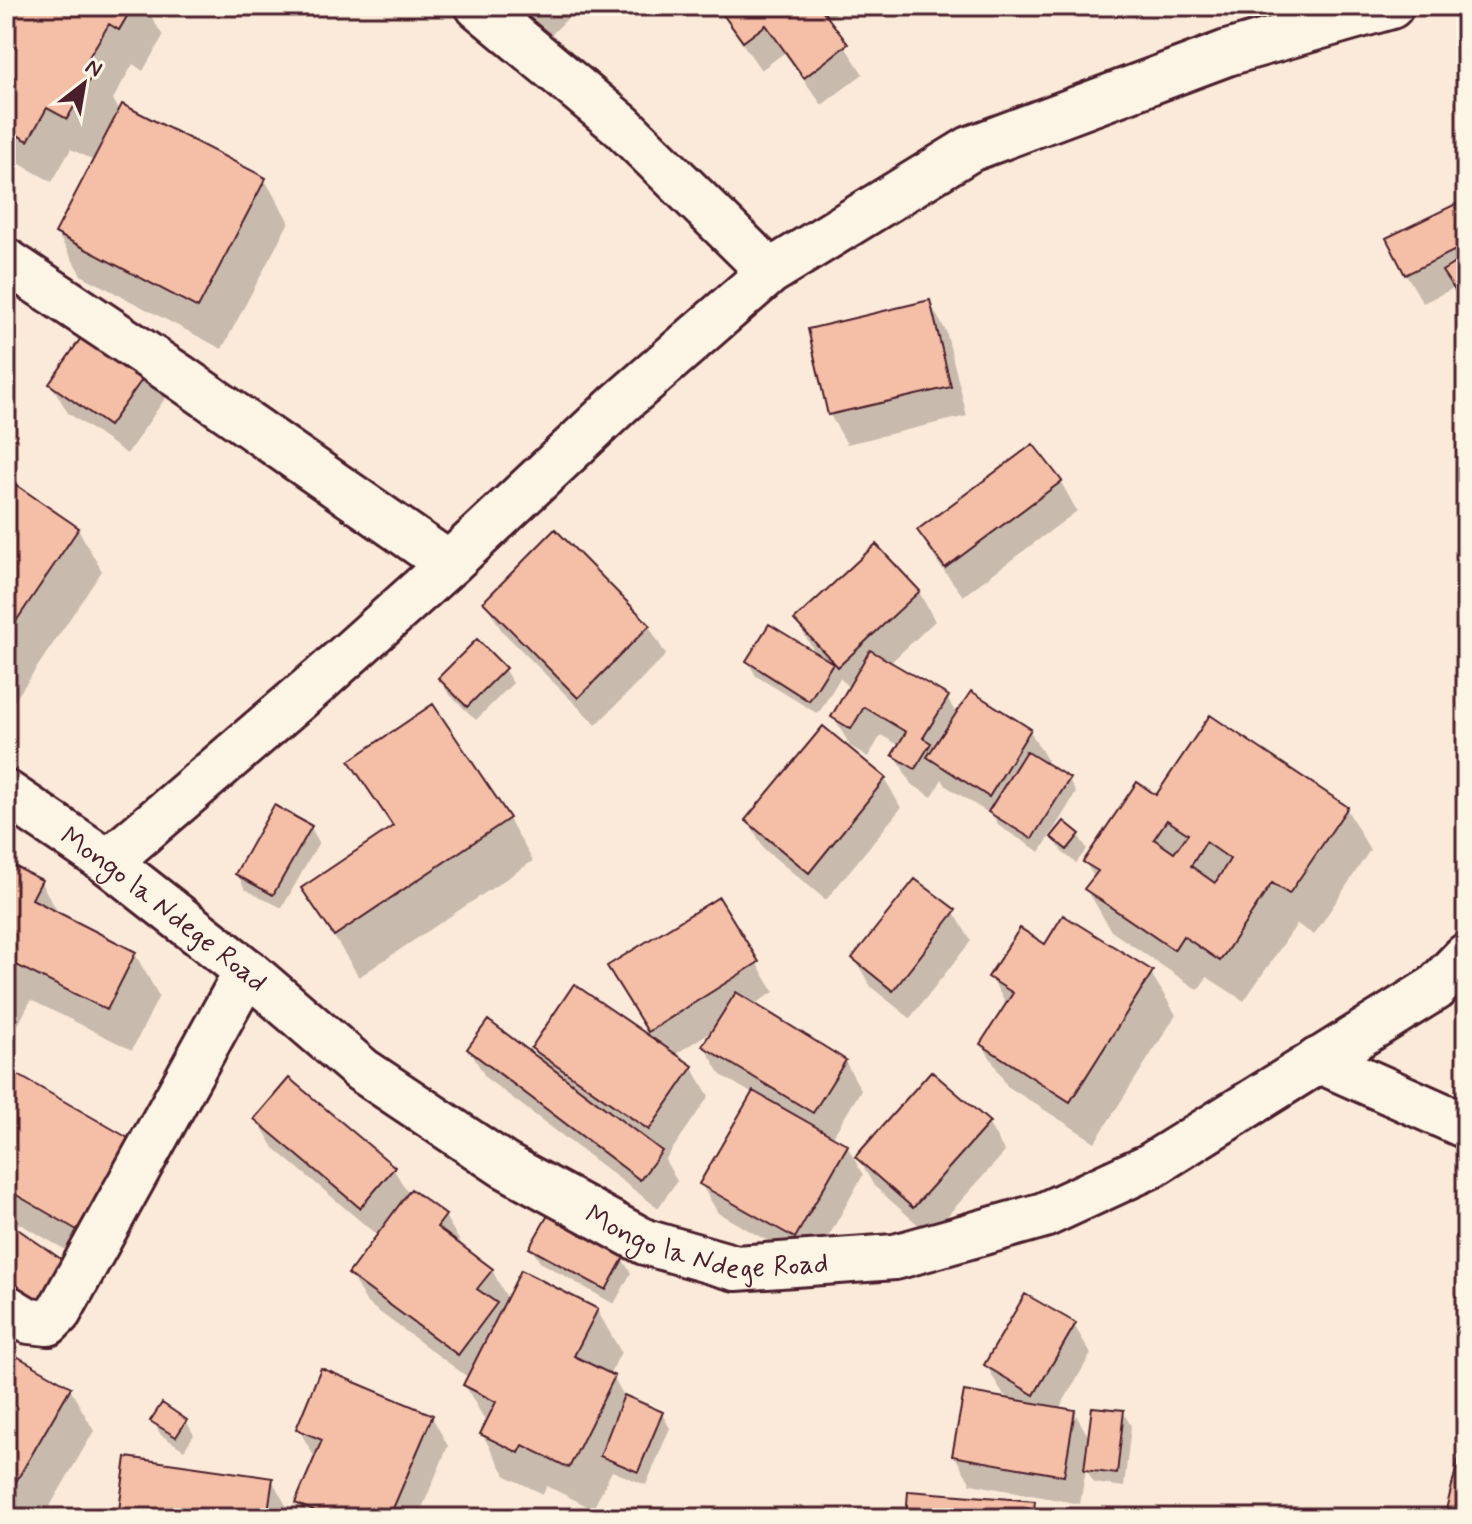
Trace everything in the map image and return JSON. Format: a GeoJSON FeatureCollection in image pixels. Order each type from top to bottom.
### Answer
{"type":"FeatureCollection","features":[{"type":"Feature","properties":{"kind":"street"},"geometry":{"type":"LineString","coordinates":[[478,6],[622,126],[770,272]]}},
{"type":"Feature","properties":{"kind":"street"},"geometry":{"type":"LineString","coordinates":[[108,862],[320,680],[619,404],[770,272],[970,149],[1227,53],[1391,6]]}},
{"type":"Feature","properties":{"kind":"street"},"geometry":{"type":"LineString","coordinates":[[6,261],[180,377],[449,564]]}},
{"type":"Feature","properties":{"kind":"street","name":"Mongo la Ndege Road"},"geometry":{"type":"LineString","coordinates":[[6,793],[108,862],[247,971],[362,1070],[504,1165],[645,1242],[736,1268],[895,1257],[1044,1215],[1150,1166],[1435,988],[1466,956]]}},
{"type":"Feature","properties":{"kind":"street"},"geometry":{"type":"LineString","coordinates":[[6,1307],[29,1321],[48,1323],[59,1312],[247,971]]}},
{"type":"Feature","properties":{"kind":"street"},"geometry":{"type":"LineString","coordinates":[[1318,1060],[1466,1126]]}},
{"type":"Feature","properties":{"kind":"building"},"geometry":{"type":"Polygon","coordinates":[[[6,6],[133,6],[119,30],[109,24],[86,62],[97,67],[67,119],[47,108],[28,141],[6,129],[6,6]]]}},
{"type":"Feature","properties":{"kind":"building"},"geometry":{"type":"Polygon","coordinates":[[[717,6],[819,6],[848,44],[804,78],[766,25],[743,42],[717,6]]]}},
{"type":"Feature","properties":{"kind":"building"},"geometry":{"type":"Polygon","coordinates":[[[122,104],[266,178],[198,308],[55,233],[122,104]]]}},
{"type":"Feature","properties":{"kind":"building"},"geometry":{"type":"Polygon","coordinates":[[[1466,199],[1466,245],[1405,275],[1386,238],[1466,199]]]}},
{"type":"Feature","properties":{"kind":"building"},"geometry":{"type":"Polygon","coordinates":[[[1466,256],[1466,307],[1442,271],[1466,256]]]}},
{"type":"Feature","properties":{"kind":"building"},"geometry":{"type":"Polygon","coordinates":[[[930,300],[951,387],[828,415],[808,329],[930,300]]]}},
{"type":"Feature","properties":{"kind":"building"},"geometry":{"type":"Polygon","coordinates":[[[90,325],[151,367],[109,426],[49,384],[90,325]]]}},
{"type":"Feature","properties":{"kind":"building"},"geometry":{"type":"Polygon","coordinates":[[[1033,444],[1062,481],[945,568],[917,530],[1033,444]]]}},
{"type":"Feature","properties":{"kind":"building"},"geometry":{"type":"Polygon","coordinates":[[[9,480],[79,528],[6,636],[6,484],[9,480]]]}},
{"type":"Feature","properties":{"kind":"building"},"geometry":{"type":"Polygon","coordinates":[[[555,529],[650,625],[578,698],[483,602],[555,529]]]}},
{"type":"Feature","properties":{"kind":"building"},"geometry":{"type":"Polygon","coordinates":[[[876,544],[920,591],[838,667],[794,620],[876,544]]]}},
{"type":"Feature","properties":{"kind":"building"},"geometry":{"type":"Polygon","coordinates":[[[769,624],[833,663],[809,701],[746,661],[769,624]]]}},
{"type":"Feature","properties":{"kind":"building"},"geometry":{"type":"Polygon","coordinates":[[[477,639],[506,668],[467,707],[438,678],[477,639]]]}},
{"type":"Feature","properties":{"kind":"building"},"geometry":{"type":"Polygon","coordinates":[[[870,650],[949,696],[923,738],[931,743],[915,769],[892,755],[906,732],[864,707],[851,729],[831,717],[870,650]]]}},
{"type":"Feature","properties":{"kind":"building"},"geometry":{"type":"Polygon","coordinates":[[[971,691],[1031,729],[989,797],[927,757],[971,691]]]}},
{"type":"Feature","properties":{"kind":"building"},"geometry":{"type":"Polygon","coordinates":[[[433,704],[510,818],[334,936],[301,888],[393,826],[349,761],[433,704]]]}},
{"type":"Feature","properties":{"kind":"building"},"geometry":{"type":"Polygon","coordinates":[[[1210,715],[1348,807],[1289,894],[1272,883],[1220,961],[1183,936],[1174,950],[1084,889],[1098,871],[1083,862],[1137,782],[1156,795],[1210,715]],[[1167,820],[1154,839],[1174,853],[1188,834],[1167,820]],[[1206,842],[1191,866],[1215,883],[1230,859],[1206,842]]]}},
{"type":"Feature","properties":{"kind":"building"},"geometry":{"type":"Polygon","coordinates":[[[823,726],[886,778],[809,873],[745,820],[823,726]]]}},
{"type":"Feature","properties":{"kind":"building"},"geometry":{"type":"Polygon","coordinates":[[[1026,751],[1070,778],[1032,839],[988,812],[1026,751]]]}},
{"type":"Feature","properties":{"kind":"building"},"geometry":{"type":"Polygon","coordinates":[[[274,805],[312,826],[273,895],[235,874],[274,805]]]}},
{"type":"Feature","properties":{"kind":"building"},"geometry":{"type":"Polygon","coordinates":[[[1064,821],[1080,834],[1067,850],[1051,837],[1064,821]]]}},
{"type":"Feature","properties":{"kind":"building"},"geometry":{"type":"Polygon","coordinates":[[[6,862],[42,880],[32,899],[136,952],[107,1010],[6,960],[6,862]]]}},
{"type":"Feature","properties":{"kind":"building"},"geometry":{"type":"Polygon","coordinates":[[[915,879],[956,910],[893,991],[852,958],[915,879]]]}},
{"type":"Feature","properties":{"kind":"building"},"geometry":{"type":"Polygon","coordinates":[[[719,897],[759,962],[648,1032],[607,966],[719,897]]]}},
{"type":"Feature","properties":{"kind":"building"},"geometry":{"type":"Polygon","coordinates":[[[1063,915],[1153,971],[1070,1102],[980,1044],[1013,993],[988,977],[1020,928],[1045,944],[1063,915]]]}},
{"type":"Feature","properties":{"kind":"building"},"geometry":{"type":"Polygon","coordinates":[[[574,984],[693,1066],[649,1130],[531,1048],[574,984]]]}},
{"type":"Feature","properties":{"kind":"building"},"geometry":{"type":"Polygon","coordinates":[[[736,992],[846,1060],[813,1113],[702,1046],[736,992]]]}},
{"type":"Feature","properties":{"kind":"building"},"geometry":{"type":"Polygon","coordinates":[[[488,1020],[662,1151],[640,1180],[467,1049],[488,1020]]]}},
{"type":"Feature","properties":{"kind":"building"},"geometry":{"type":"Polygon","coordinates":[[[6,1068],[130,1139],[77,1230],[6,1189],[6,1068]]]}},
{"type":"Feature","properties":{"kind":"building"},"geometry":{"type":"Polygon","coordinates":[[[931,1071],[990,1122],[913,1208],[855,1157],[931,1071]]]}},
{"type":"Feature","properties":{"kind":"building"},"geometry":{"type":"Polygon","coordinates":[[[289,1078],[395,1167],[360,1208],[254,1119],[289,1078]]]}},
{"type":"Feature","properties":{"kind":"building"},"geometry":{"type":"Polygon","coordinates":[[[753,1091],[848,1145],[795,1238],[699,1184],[753,1091]]]}},
{"type":"Feature","properties":{"kind":"building"},"geometry":{"type":"Polygon","coordinates":[[[411,1189],[446,1215],[437,1227],[493,1269],[477,1289],[497,1303],[458,1355],[348,1274],[411,1189]]]}},
{"type":"Feature","properties":{"kind":"building"},"geometry":{"type":"Polygon","coordinates":[[[548,1215],[624,1257],[606,1290],[529,1248],[548,1215]]]}},
{"type":"Feature","properties":{"kind":"building"},"geometry":{"type":"Polygon","coordinates":[[[6,1221],[71,1266],[40,1310],[6,1287],[6,1221]]]}},
{"type":"Feature","properties":{"kind":"building"},"geometry":{"type":"Polygon","coordinates":[[[521,1270],[598,1309],[574,1356],[615,1376],[569,1468],[523,1445],[519,1453],[480,1434],[496,1402],[463,1385],[521,1270]]]}},
{"type":"Feature","properties":{"kind":"building"},"geometry":{"type":"Polygon","coordinates":[[[1025,1294],[1076,1323],[1034,1395],[984,1365],[1025,1294]]]}},
{"type":"Feature","properties":{"kind":"building"},"geometry":{"type":"Polygon","coordinates":[[[6,1350],[71,1387],[6,1499],[6,1350]]]}},
{"type":"Feature","properties":{"kind":"building"},"geometry":{"type":"Polygon","coordinates":[[[321,1368],[433,1415],[389,1518],[330,1518],[295,1503],[322,1440],[296,1429],[321,1368]]]}},
{"type":"Feature","properties":{"kind":"building"},"geometry":{"type":"Polygon","coordinates":[[[964,1391],[1075,1410],[1064,1476],[952,1456],[964,1391]]]}},
{"type":"Feature","properties":{"kind":"building"},"geometry":{"type":"Polygon","coordinates":[[[624,1395],[663,1412],[638,1472],[600,1456],[624,1395]]]}},
{"type":"Feature","properties":{"kind":"building"},"geometry":{"type":"Polygon","coordinates":[[[162,1403],[187,1420],[176,1437],[150,1421],[162,1403]]]}},
{"type":"Feature","properties":{"kind":"building"},"geometry":{"type":"Polygon","coordinates":[[[1092,1407],[1124,1410],[1117,1474],[1084,1470],[1092,1407]]]}},
{"type":"Feature","properties":{"kind":"building"},"geometry":{"type":"Polygon","coordinates":[[[1461,1449],[1466,1450],[1466,1518],[1444,1518],[1461,1449]]]}},
{"type":"Feature","properties":{"kind":"building"},"geometry":{"type":"Polygon","coordinates":[[[126,1457],[273,1478],[267,1518],[234,1514],[234,1518],[118,1518],[126,1457]]]}},
{"type":"Feature","properties":{"kind":"building"},"geometry":{"type":"Polygon","coordinates":[[[908,1491],[1035,1501],[1033,1518],[906,1518],[908,1491]]]}}]}
